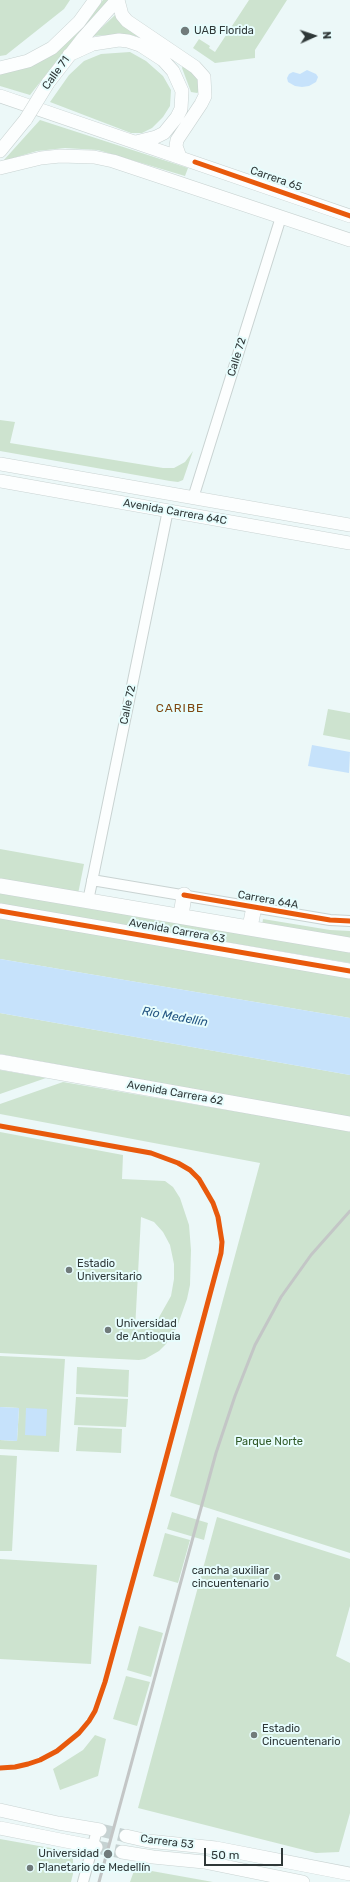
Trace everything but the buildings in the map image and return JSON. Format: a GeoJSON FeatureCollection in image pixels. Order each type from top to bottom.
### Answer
{"type":"FeatureCollection","features":[{"type":"Feature","properties":{"kind":"highway","name":"Avenida Carrera 63"},"geometry":{"type":"LineString","coordinates":[[0,886],[350,944]]}},
{"type":"Feature","properties":{"kind":"highway"},"geometry":{"type":"LineString","coordinates":[[181,916],[184,896]]}},
{"type":"Feature","properties":{"kind":"highway"},"geometry":{"type":"LineString","coordinates":[[250,928],[254,907]]}},
{"type":"Feature","properties":{"kind":"highway","name":"Avenida Carrera 63"},"geometry":{"type":"LineString","coordinates":[[0,911],[350,971]]}},
{"type":"Feature","properties":{"kind":"highway","name":"Avenida Carrera 62"},"geometry":{"type":"LineString","coordinates":[[0,1062],[350,1124]]}},
{"type":"Feature","properties":{"kind":"main road","name":"Calle 71"},"geometry":{"type":"LineString","coordinates":[[0,68],[28,61],[52,48],[75,27],[95,0]]}},
{"type":"Feature","properties":{"kind":"main road","name":"Calle 71"},"geometry":{"type":"LineString","coordinates":[[0,151],[26,119],[48,83],[69,54],[118,0]]}},
{"type":"Feature","properties":{"kind":"main road"},"geometry":{"type":"LineString","coordinates":[[118,0],[122,14],[127,21],[200,71],[204,77],[206,90],[201,104],[177,140],[176,146],[180,157]]}},
{"type":"Feature","properties":{"kind":"main road"},"geometry":{"type":"LineString","coordinates":[[69,54],[92,44],[106,41],[119,40],[135,42],[169,65],[178,78],[185,110],[191,119]]}},
{"type":"Feature","properties":{"kind":"main road"},"geometry":{"type":"LineString","coordinates":[[182,95],[198,97],[206,90]]}},
{"type":"Feature","properties":{"kind":"main road"},"geometry":{"type":"LineString","coordinates":[[134,142],[156,138],[169,128],[177,117],[182,95]]}},
{"type":"Feature","properties":{"kind":"main road","name":"Carrera 65"},"geometry":{"type":"LineString","coordinates":[[0,96],[350,216]]}},
{"type":"Feature","properties":{"kind":"main road"},"geometry":{"type":"LineString","coordinates":[[0,168],[41,158],[60,156],[94,157],[129,165],[350,240]]}},
{"type":"Feature","properties":{"kind":"main road","name":"Avenida Carrera 64C"},"geometry":{"type":"LineString","coordinates":[[0,464],[350,526]]}},
{"type":"Feature","properties":{"kind":"main road","name":"Avenida Carrera 64C"},"geometry":{"type":"LineString","coordinates":[[0,481],[350,543]]}},
{"type":"Feature","properties":{"kind":"main road"},"geometry":{"type":"LineString","coordinates":[[0,1810],[58,1823],[99,1830]]}},
{"type":"Feature","properties":{"kind":"main road"},"geometry":{"type":"LineString","coordinates":[[0,1828],[94,1847]]}},
{"type":"Feature","properties":{"kind":"main road","name":"Carrera 53"},"geometry":{"type":"LineString","coordinates":[[126,1836],[148,1841],[216,1848],[350,1874]]}},
{"type":"Feature","properties":{"kind":"main road","name":"Carrera 53"},"geometry":{"type":"LineString","coordinates":[[122,1852],[153,1857],[204,1862],[303,1882]]}},
{"type":"Feature","properties":{"kind":"street","name":"Calle 72"},"geometry":{"type":"LineString","coordinates":[[193,498],[281,217]]}},
{"type":"Feature","properties":{"kind":"street","name":"Calle 72"},"geometry":{"type":"LineString","coordinates":[[88,900],[168,510]]}},
{"type":"Feature","properties":{"kind":"street","name":"Carrera 64A"},"geometry":{"type":"LineString","coordinates":[[92,880],[330,920],[350,921]]}},
{"type":"Feature","properties":{"kind":"street"},"geometry":{"type":"LineString","coordinates":[[82,1882],[99,1830]]}},
{"type":"Feature","properties":{"kind":"green space"},"geometry":{"type":"Polygon","coordinates":[[[0,0],[70,0],[64,9],[6,55],[0,56],[0,0]]]}},
{"type":"Feature","properties":{"kind":"green space"},"geometry":{"type":"Polygon","coordinates":[[[103,0],[111,0],[63,53],[30,95],[0,86],[0,72],[74,35],[89,19],[103,0]]]}},
{"type":"Feature","properties":{"kind":"green space"},"geometry":{"type":"Polygon","coordinates":[[[249,0],[287,0],[255,50],[255,58],[215,63],[193,48],[199,39],[210,46],[209,48],[215,52],[249,0]]]}},
{"type":"Feature","properties":{"kind":"green space"},"geometry":{"type":"Polygon","coordinates":[[[115,15],[123,25],[140,37],[125,34],[93,36],[115,15]]]}},
{"type":"Feature","properties":{"kind":"green space"},"geometry":{"type":"Polygon","coordinates":[[[130,52],[146,61],[163,76],[171,90],[170,106],[163,117],[152,128],[142,133],[131,133],[50,102],[69,75],[84,61],[101,54],[130,52]]]}},
{"type":"Feature","properties":{"kind":"green space"},"geometry":{"type":"Polygon","coordinates":[[[183,65],[197,73],[200,91],[197,93],[191,92],[182,68],[183,65]]]}},
{"type":"Feature","properties":{"kind":"green space"},"geometry":{"type":"Polygon","coordinates":[[[40,120],[188,168],[185,176],[98,150],[65,148],[37,151],[3,161],[40,120]]]}},
{"type":"Feature","properties":{"kind":"green space"},"geometry":{"type":"Polygon","coordinates":[[[0,420],[15,422],[10,443],[163,468],[174,468],[185,462],[193,451],[183,480],[178,482],[170,481],[0,451],[0,420]]]}},
{"type":"Feature","properties":{"kind":"green space"},"geometry":{"type":"Polygon","coordinates":[[[328,709],[350,713],[350,740],[323,735],[328,709]]]}},
{"type":"Feature","properties":{"kind":"green space"},"geometry":{"type":"Polygon","coordinates":[[[0,849],[84,864],[78,894],[0,880],[0,849]]]}},
{"type":"Feature","properties":{"kind":"green space"},"geometry":{"type":"Polygon","coordinates":[[[0,893],[350,952],[350,963],[0,904],[0,893]]]}},
{"type":"Feature","properties":{"kind":"green space"},"geometry":{"type":"Polygon","coordinates":[[[0,917],[350,978],[350,1018],[0,959],[0,917]]]}},
{"type":"Feature","properties":{"kind":"green space"},"geometry":{"type":"Polygon","coordinates":[[[263,919],[330,930],[350,931],[350,940],[262,926],[263,919]]]}},
{"type":"Feature","properties":{"kind":"green space"},"geometry":{"type":"Polygon","coordinates":[[[0,1013],[350,1075],[350,1117],[0,1054],[0,1013]]]}},
{"type":"Feature","properties":{"kind":"green space"},"geometry":{"type":"Polygon","coordinates":[[[0,1070],[46,1078],[0,1094],[0,1070]]]}},
{"type":"Feature","properties":{"kind":"green space","name":"Parque Norte"},"geometry":{"type":"Polygon","coordinates":[[[63,1082],[350,1131],[350,1553],[170,1496],[260,1163],[0,1114],[0,1104],[63,1082]]]}},
{"type":"Feature","properties":{"kind":"green space"},"geometry":{"type":"Polygon","coordinates":[[[0,1132],[123,1155],[122,1179],[165,1181],[173,1187],[180,1198],[189,1225],[191,1250],[190,1285],[187,1299],[177,1327],[166,1344],[159,1351],[145,1359],[139,1360],[0,1353],[0,1132]],[[141,1217],[135,1330],[147,1328],[158,1319],[171,1296],[174,1279],[174,1264],[170,1245],[163,1232],[154,1222],[141,1217]]]}},
{"type":"Feature","properties":{"kind":"green space"},"geometry":{"type":"Polygon","coordinates":[[[0,1356],[65,1359],[59,1452],[0,1449],[0,1440],[17,1441],[19,1408],[0,1407],[0,1356]]]}},
{"type":"Feature","properties":{"kind":"green space"},"geometry":{"type":"Polygon","coordinates":[[[77,1367],[129,1370],[128,1397],[76,1394],[77,1367]]]}},
{"type":"Feature","properties":{"kind":"green space"},"geometry":{"type":"Polygon","coordinates":[[[76,1397],[128,1399],[126,1427],[74,1425],[76,1397]]]}},
{"type":"Feature","properties":{"kind":"green space"},"geometry":{"type":"Polygon","coordinates":[[[78,1427],[122,1429],[121,1453],[76,1451],[78,1427]]]}},
{"type":"Feature","properties":{"kind":"green space"},"geometry":{"type":"Polygon","coordinates":[[[0,1455],[17,1456],[12,1551],[0,1551],[0,1455]]]}},
{"type":"Feature","properties":{"kind":"green space"},"geometry":{"type":"Polygon","coordinates":[[[172,1512],[208,1523],[204,1540],[167,1529],[172,1512]]]}},
{"type":"Feature","properties":{"kind":"green space","name":"Estadio Cincuentenario"},"geometry":{"type":"Polygon","coordinates":[[[217,1517],[350,1559],[350,1606],[336,1656],[350,1663],[350,1813],[339,1852],[316,1853],[138,1808],[217,1517]]]}},
{"type":"Feature","properties":{"kind":"green space"},"geometry":{"type":"Polygon","coordinates":[[[165,1533],[190,1540],[178,1583],[153,1576],[165,1533]]]}},
{"type":"Feature","properties":{"kind":"green space"},"geometry":{"type":"Polygon","coordinates":[[[0,1559],[97,1565],[91,1664],[0,1659],[0,1559]]]}},
{"type":"Feature","properties":{"kind":"green space"},"geometry":{"type":"Polygon","coordinates":[[[139,1626],[163,1633],[151,1677],[127,1670],[139,1626]]]}},
{"type":"Feature","properties":{"kind":"green space"},"geometry":{"type":"Polygon","coordinates":[[[126,1676],[150,1682],[137,1726],[113,1719],[126,1676]]]}},
{"type":"Feature","properties":{"kind":"green space"},"geometry":{"type":"Polygon","coordinates":[[[95,1735],[106,1739],[98,1776],[60,1790],[53,1769],[83,1750],[95,1735]]]}},
{"type":"Feature","properties":{"kind":"green space","name":"Planetario de Medellín"},"geometry":{"type":"Polygon","coordinates":[[[0,1839],[73,1852],[73,1874],[71,1882],[0,1882],[0,1839]]]}},
{"type":"Feature","properties":{"kind":"green space"},"geometry":{"type":"Polygon","coordinates":[[[135,1868],[213,1882],[130,1882],[135,1868]]]}},
{"type":"Feature","properties":{"kind":"water"},"geometry":{"type":"Polygon","coordinates":[[[307,70],[316,74],[318,77],[316,82],[309,86],[302,87],[295,86],[288,82],[287,78],[289,74],[293,72],[300,74],[307,70]]]}},
{"type":"Feature","properties":{"kind":"water"},"geometry":{"type":"Polygon","coordinates":[[[312,745],[350,752],[349,773],[308,766],[312,745]]]}},
{"type":"Feature","properties":{"kind":"water","name":"Río Medellín"},"geometry":{"type":"Polygon","coordinates":[[[0,959],[350,1018],[350,1075],[0,1013],[0,959]]]}},
{"type":"Feature","properties":{"kind":"water"},"geometry":{"type":"Polygon","coordinates":[[[0,1407],[19,1408],[17,1441],[0,1440],[0,1407]]]}},
{"type":"Feature","properties":{"kind":"water"},"geometry":{"type":"Polygon","coordinates":[[[26,1408],[47,1409],[46,1436],[25,1435],[26,1408]]]}},
{"type":"Feature","properties":{"kind":"tunnel"},"geometry":{"type":"LineString","coordinates":[[100,1830],[126,1836]]}},
{"type":"Feature","properties":{"kind":"tunnel"},"geometry":{"type":"LineString","coordinates":[[96,1847],[122,1852]]}},
{"type":"Feature","properties":{"kind":"railway"},"geometry":{"type":"LineString","coordinates":[[99,1882],[216,1453],[235,1396],[255,1345],[281,1297],[311,1255],[350,1211]]}},
{"type":"Feature","properties":{"kind":"cycle path"},"geometry":{"type":"LineString","coordinates":[[195,162],[350,216]]}},
{"type":"Feature","properties":{"kind":"cycle path"},"geometry":{"type":"LineString","coordinates":[[184,895],[330,920],[350,921]]}},
{"type":"Feature","properties":{"kind":"cycle path"},"geometry":{"type":"LineString","coordinates":[[0,911],[350,971]]}},
{"type":"Feature","properties":{"kind":"cycle path"},"geometry":{"type":"LineString","coordinates":[[0,1126],[151,1153],[178,1163],[190,1170],[199,1179],[213,1203],[218,1217],[222,1242],[221,1253],[153,1507],[105,1682],[95,1711],[79,1733],[57,1751],[40,1760],[28,1764],[0,1768]]}},
{"type":"Feature","properties":{"kind":"place","name":"UAB Florida"},"geometry":{"type":"Point","coordinates":[185,31]}},
{"type":"Feature","properties":{"kind":"place","name":"Estadio Universitario"},"geometry":{"type":"Point","coordinates":[69,1270]}},
{"type":"Feature","properties":{"kind":"place","name":"Universidad de Antioquia"},"geometry":{"type":"Point","coordinates":[108,1330]}},
{"type":"Feature","properties":{"kind":"place","name":"cancha auxiliar cincuentenario"},"geometry":{"type":"Point","coordinates":[277,1577]}},
{"type":"Feature","properties":{"kind":"place","name":"Estadio Cincuentenario"},"geometry":{"type":"Point","coordinates":[254,1735]}},
{"type":"Feature","properties":{"kind":"place","name":"Universidad"},"geometry":{"type":"Point","coordinates":[108,1854]}},
{"type":"Feature","properties":{"kind":"place","name":"Planetario de Medellín"},"geometry":{"type":"Point","coordinates":[30,1868]}},
{"type":"Feature","properties":{"kind":"district","name":"CARIBE"},"geometry":{"type":"Point","coordinates":[180,709]}}]}
